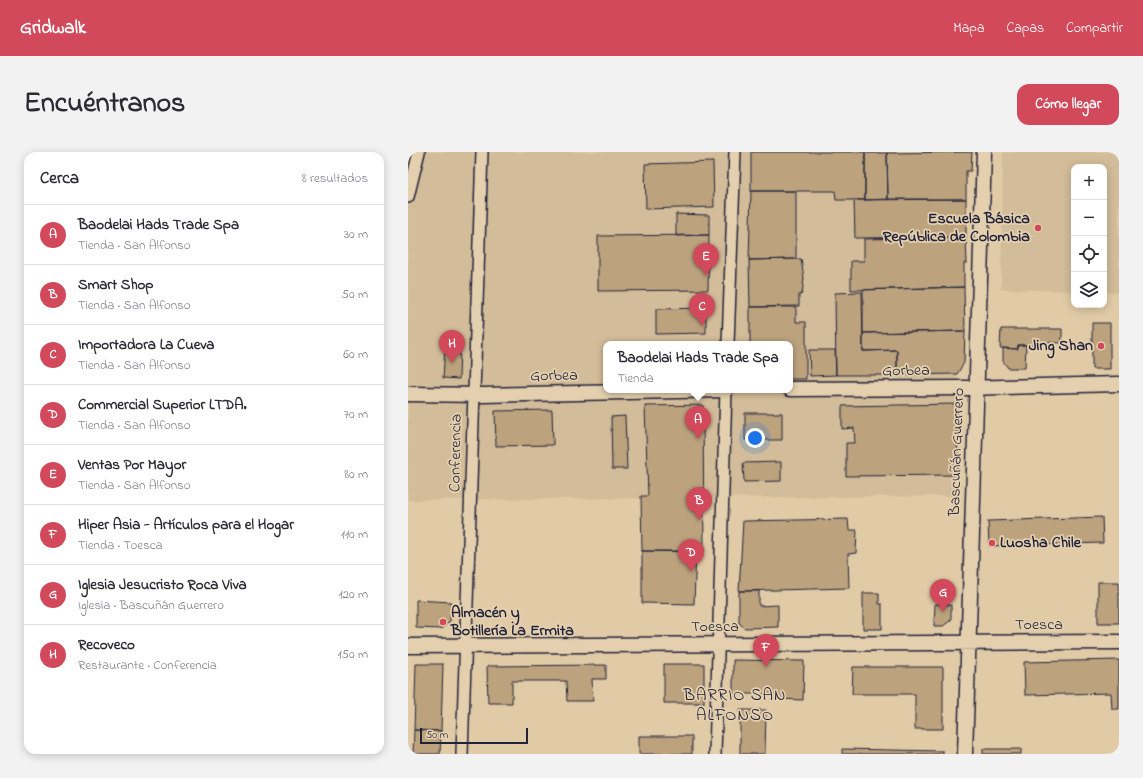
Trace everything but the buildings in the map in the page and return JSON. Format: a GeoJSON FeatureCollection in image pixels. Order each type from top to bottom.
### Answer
{"type":"FeatureCollection","features":[{"type":"Feature","properties":{"kind":"street"},"geometry":{"type":"LineString","coordinates":[[408,197],[419,152]]}},
{"type":"Feature","properties":{"kind":"street","name":"Conferencia"},"geometry":{"type":"LineString","coordinates":[[462,754],[467,646],[473,395],[482,152]]}},
{"type":"Feature","properties":{"kind":"street"},"geometry":{"type":"LineString","coordinates":[[728,341],[736,152]]}},
{"type":"Feature","properties":{"kind":"street","name":"Bascuñán Guerrero"},"geometry":{"type":"LineString","coordinates":[[965,754],[984,152]]}},
{"type":"Feature","properties":{"kind":"street","name":"Gorbea"},"geometry":{"type":"LineString","coordinates":[[793,389],[1119,384]]}},
{"type":"Feature","properties":{"kind":"street","name":"Gorbea"},"geometry":{"type":"LineString","coordinates":[[408,394],[473,395],[603,392]]}},
{"type":"Feature","properties":{"kind":"street"},"geometry":{"type":"LineString","coordinates":[[715,754],[726,393]]}},
{"type":"Feature","properties":{"kind":"street","name":"Toesca"},"geometry":{"type":"LineString","coordinates":[[408,646],[1119,642]]}},
{"type":"Feature","properties":{"kind":"shaded area"},"geometry":{"type":"Polygon","coordinates":[[[408,152],[972,152],[971,171],[966,171],[967,263],[964,263],[964,363],[957,374],[957,496],[408,500],[408,152]]]}},
{"type":"Feature","properties":{"kind":"shaded area","name":"Escuela Básica República de Colombia"},"geometry":{"type":"Polygon","coordinates":[[[1119,152],[1119,293],[1107,292],[1107,164],[1071,164],[1071,291],[1001,289],[1003,153],[1119,152]]]}},
{"type":"Feature","properties":{"kind":"place","name":"Escuela Básica República de Colombia"},"geometry":{"type":"Point","coordinates":[1038,228]}},
{"type":"Feature","properties":{"kind":"place","name":"Ventas Por Mayor"},"geometry":{"type":"Point","coordinates":[706,276]}},
{"type":"Feature","properties":{"kind":"place","name":"Importadora La Cueva"},"geometry":{"type":"Point","coordinates":[702,326]}},
{"type":"Feature","properties":{"kind":"place","name":"Jing Shan"},"geometry":{"type":"Point","coordinates":[1101,346]}},
{"type":"Feature","properties":{"kind":"place","name":"Recoveco"},"geometry":{"type":"Point","coordinates":[452,363]}},
{"type":"Feature","properties":{"kind":"place","name":"Baodelai Hads Trade Spa"},"geometry":{"type":"Point","coordinates":[698,439]}},
{"type":"Feature","properties":{"kind":"place","name":"Smart Shop"},"geometry":{"type":"Point","coordinates":[699,520]}},
{"type":"Feature","properties":{"kind":"place","name":"Luosha Chile"},"geometry":{"type":"Point","coordinates":[992,543]}},
{"type":"Feature","properties":{"kind":"place","name":"Commercial Superior LTDA."},"geometry":{"type":"Point","coordinates":[691,572]}},
{"type":"Feature","properties":{"kind":"place","name":"Iglesia Jesucristo Roca Viva"},"geometry":{"type":"Point","coordinates":[943,612]}},
{"type":"Feature","properties":{"kind":"place","name":"Almacén y Botillería La Ermita"},"geometry":{"type":"Point","coordinates":[443,622]}},
{"type":"Feature","properties":{"kind":"place","name":"Hiper Asia - Artículos para el Hogar"},"geometry":{"type":"Point","coordinates":[766,667]}},
{"type":"Feature","properties":{"kind":"district","name":"BARRIO SAN ALFONSO"},"geometry":{"type":"Point","coordinates":[735,705]}}]}
